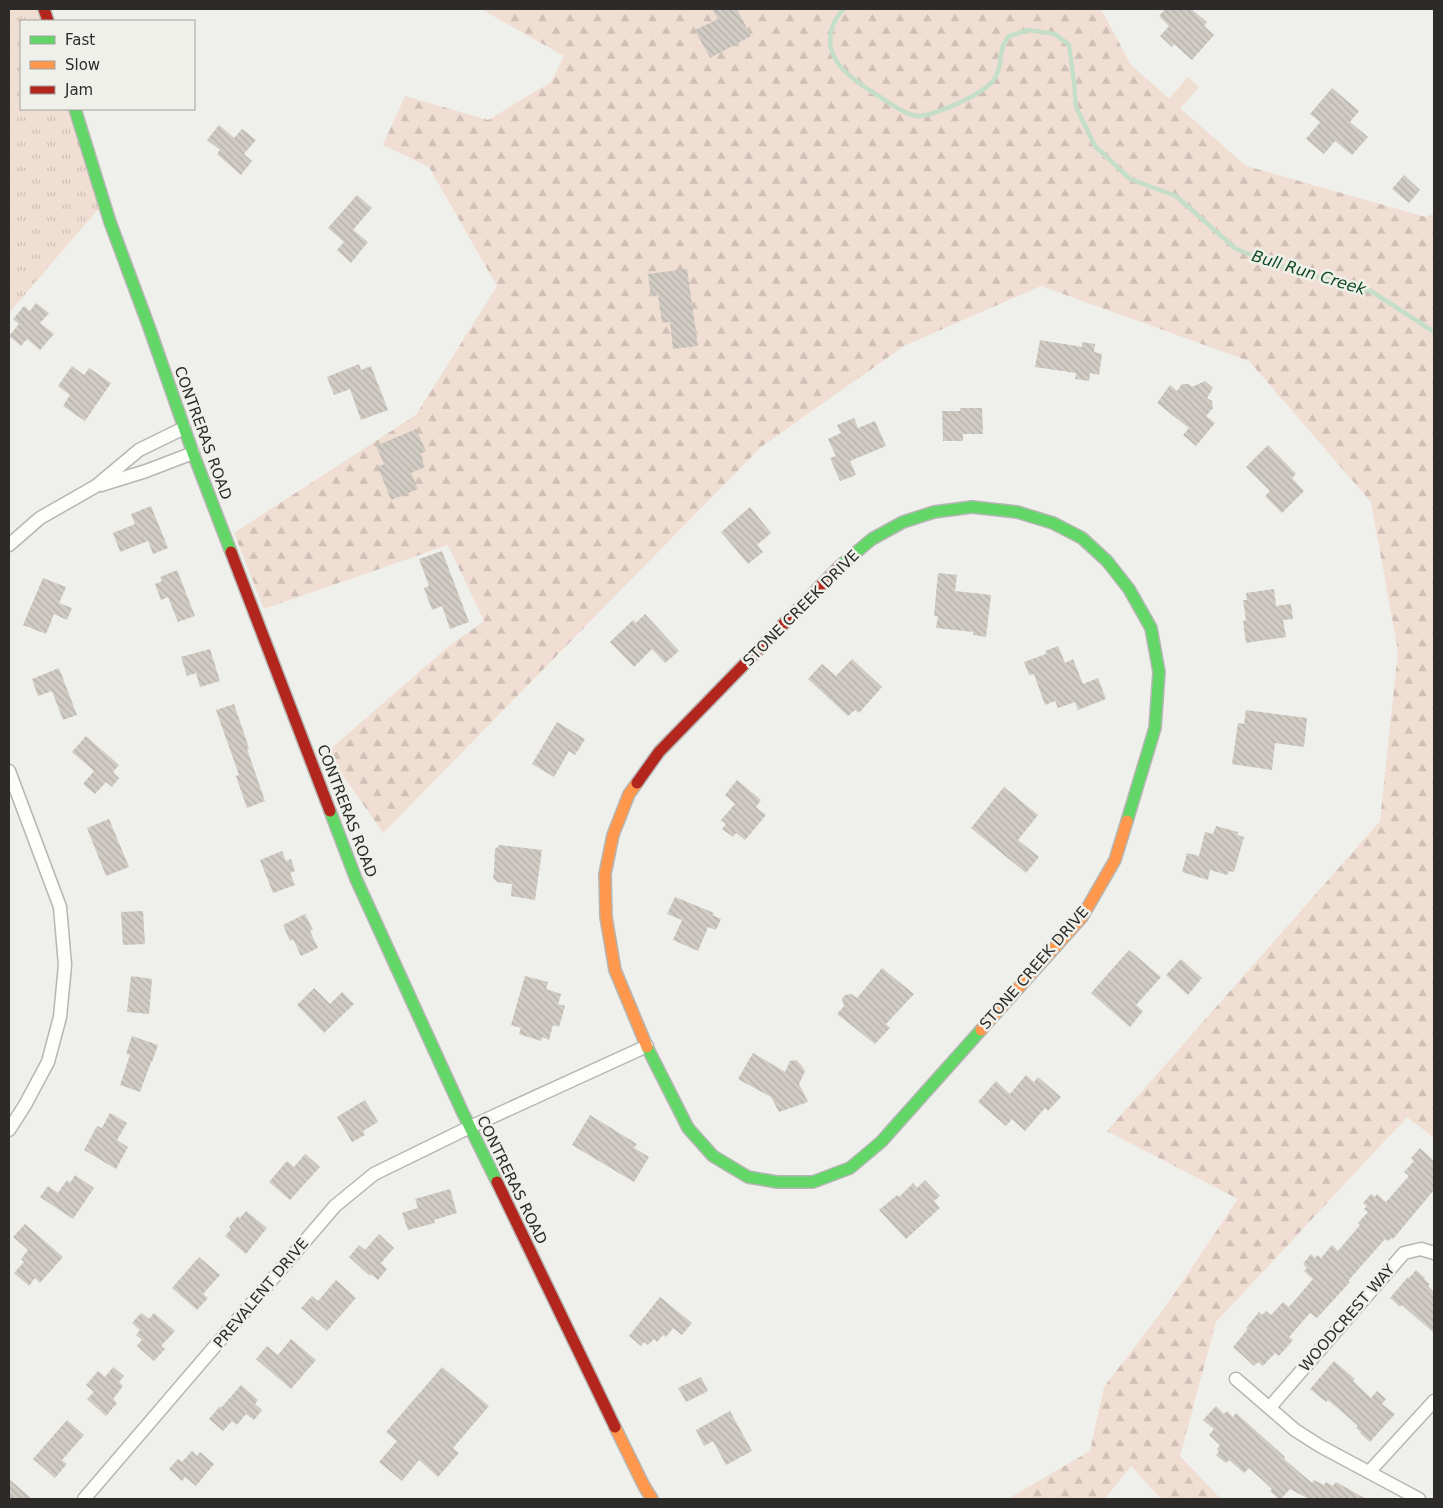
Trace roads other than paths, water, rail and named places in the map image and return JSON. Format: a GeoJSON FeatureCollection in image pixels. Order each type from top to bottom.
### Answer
{"type":"FeatureCollection","features":[{"type":"Feature","properties":{"kind":"street","name":"CONTRERAS ROAD"},"geometry":{"type":"LineString","coordinates":[[75,110],[110,222],[150,327],[193,454],[356,879],[470,1127],[652,1499]]}},
{"type":"Feature","properties":{"kind":"street"},"geometry":{"type":"LineString","coordinates":[[9,545],[40,518],[96,486],[139,450],[184,428]]}},
{"type":"Feature","properties":{"kind":"street"},"geometry":{"type":"LineString","coordinates":[[96,486],[193,454]]}},
{"type":"Feature","properties":{"kind":"street","name":"STONE CREEK DRIVE"},"geometry":{"type":"LineString","coordinates":[[972,507],[1017,512],[1054,523],[1082,538],[1107,561],[1130,589],[1151,628],[1159,672],[1155,728],[1115,860],[1082,917],[881,1142],[850,1168],[813,1182],[777,1182],[748,1176],[712,1156],[688,1128],[647,1046],[615,970],[606,917],[605,874],[613,835],[629,794],[659,752],[840,566],[872,539],[903,522],[934,512],[972,507]]}},
{"type":"Feature","properties":{"kind":"street"},"geometry":{"type":"LineString","coordinates":[[9,771],[60,907],[65,965],[60,1017],[48,1062],[9,1130]]}},
{"type":"Feature","properties":{"kind":"street"},"geometry":{"type":"LineString","coordinates":[[470,1127],[647,1046]]}},
{"type":"Feature","properties":{"kind":"street","name":"PREVALENT DRIVE"},"geometry":{"type":"LineString","coordinates":[[84,1499],[336,1206],[374,1174],[470,1127]]}},
{"type":"Feature","properties":{"kind":"street","name":"WOODCREST WAY"},"geometry":{"type":"LineString","coordinates":[[1270,1407],[1404,1253],[1421,1249],[1434,1253]]}},
{"type":"Feature","properties":{"kind":"street"},"geometry":{"type":"LineString","coordinates":[[1236,1380],[1295,1430],[1320,1446],[1419,1499]]}},
{"type":"Feature","properties":{"kind":"street"},"geometry":{"type":"LineString","coordinates":[[1369,1472],[1434,1401]]}},
{"type":"Feature","properties":{"kind":"waterway","name":"Bull Run Creek"},"geometry":{"type":"LineString","coordinates":[[843,9],[834,23],[830,38],[831,49],[835,59],[851,77],[861,84],[898,108],[917,116],[945,109],[978,93],[992,82],[999,68],[1003,46],[1009,36],[1029,30],[1055,34],[1069,45],[1076,107],[1095,146],[1130,179],[1176,196],[1236,249],[1286,268],[1371,291],[1434,332]]}}]}
